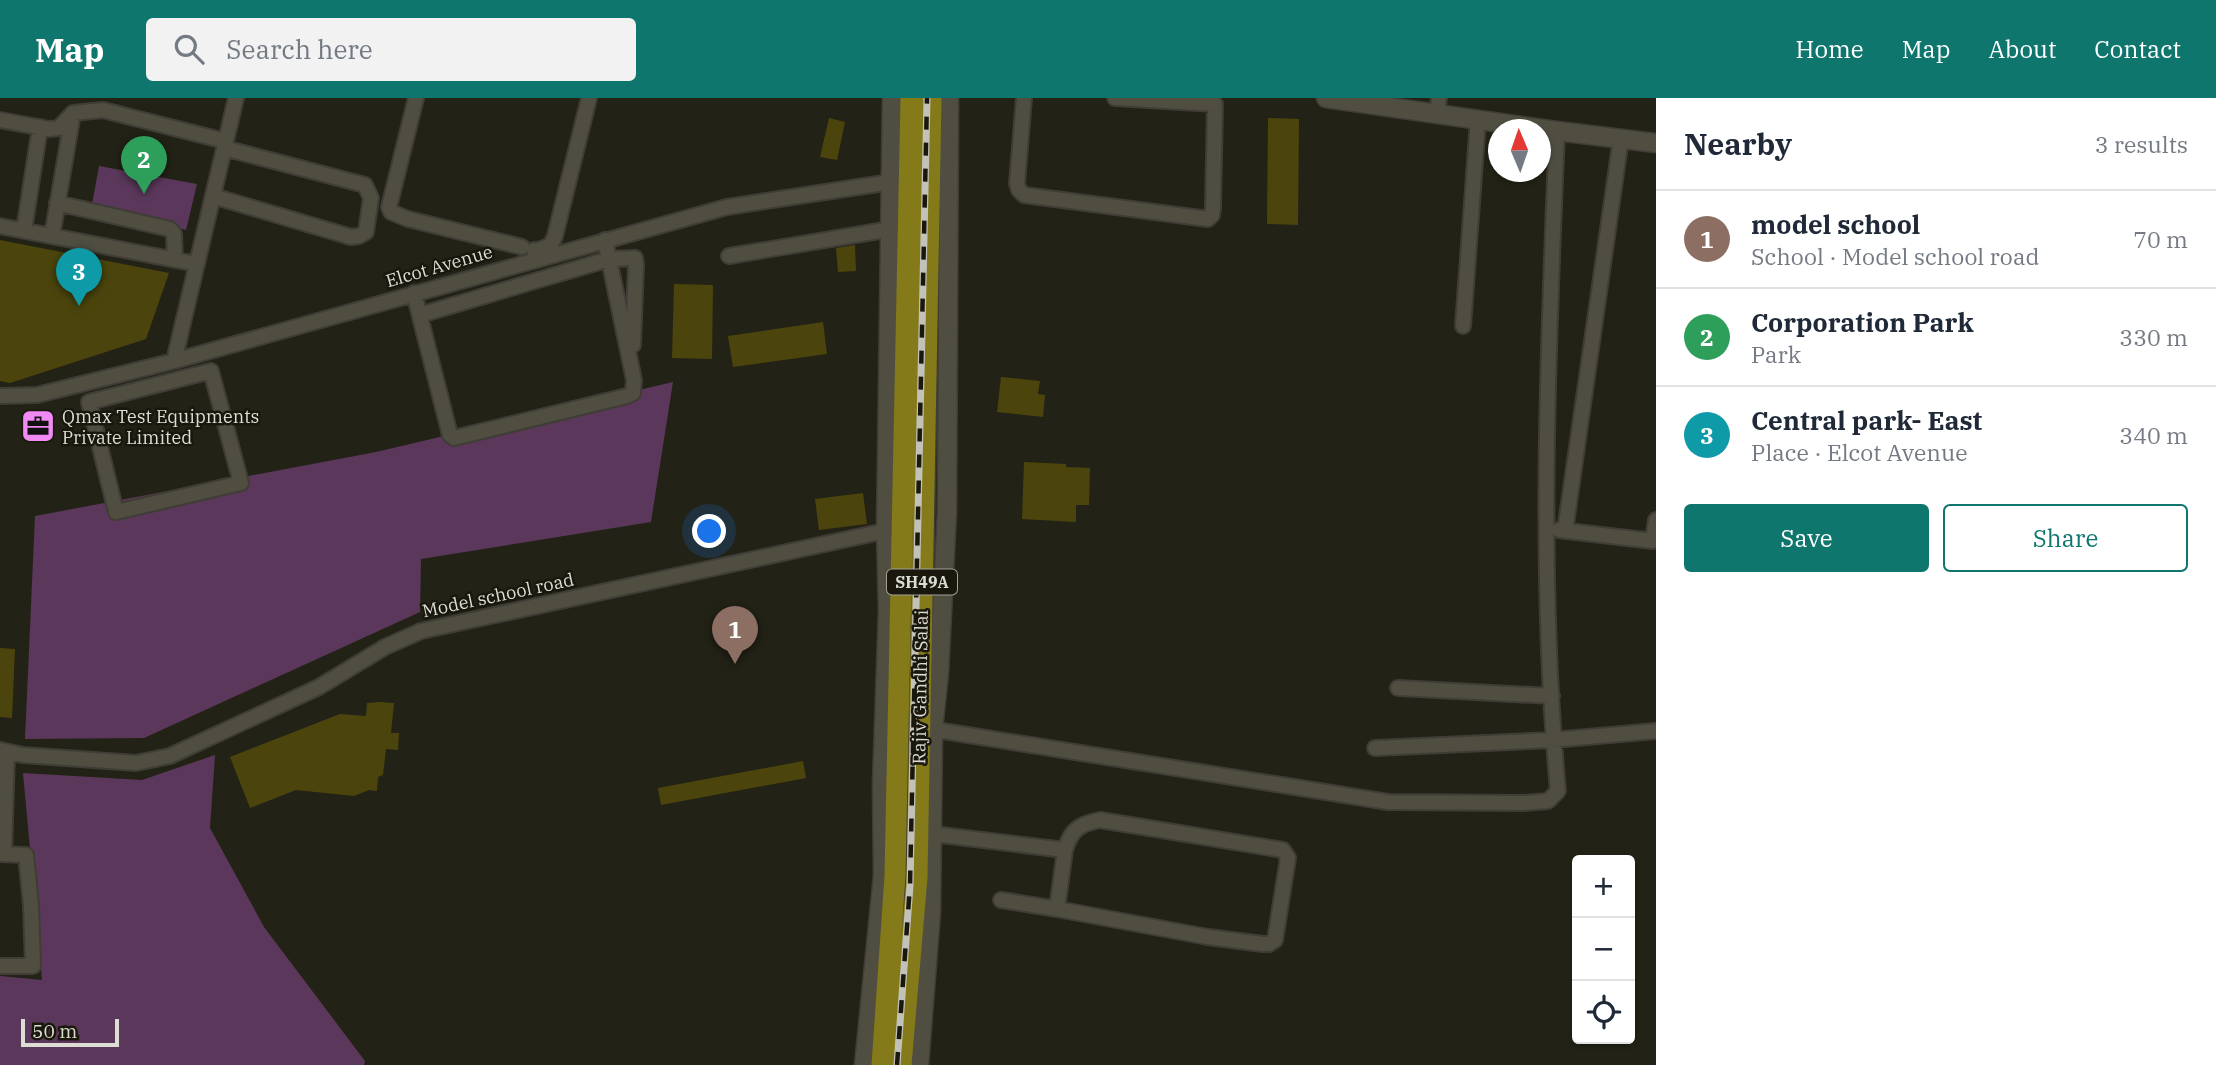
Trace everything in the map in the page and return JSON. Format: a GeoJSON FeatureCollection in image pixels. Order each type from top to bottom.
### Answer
{"type":"FeatureCollection","features":[{"type":"Feature","properties":{"kind":"main road","name":"Rajiv Gandhi Salai"},"geometry":{"type":"LineString","coordinates":[[901,1065],[927,729],[918,254],[911,98]]}},
{"type":"Feature","properties":{"kind":"main road","name":"Rajiv Gandhi Salai"},"geometry":{"type":"LineString","coordinates":[[918,254],[931,98]]}},
{"type":"Feature","properties":{"kind":"main road","name":"Rajiv Gandhi Salai"},"geometry":{"type":"LineString","coordinates":[[881,1065],[895,876],[894,529],[918,282]]}},
{"type":"Feature","properties":{"kind":"street"},"geometry":{"type":"LineString","coordinates":[[174,360],[236,98]]}},
{"type":"Feature","properties":{"kind":"street"},"geometry":{"type":"LineString","coordinates":[[416,98],[389,207],[391,212],[408,219],[540,250],[551,245],[589,98]]}},
{"type":"Feature","properties":{"kind":"street"},"geometry":{"type":"LineString","coordinates":[[864,1065],[883,875],[882,784],[888,610],[894,529],[892,98]]}},
{"type":"Feature","properties":{"kind":"street"},"geometry":{"type":"LineString","coordinates":[[919,1065],[931,912],[933,834],[927,729],[939,673],[947,512],[949,98]]}},
{"type":"Feature","properties":{"kind":"street"},"geometry":{"type":"LineString","coordinates":[[1024,98],[1017,183],[1024,194],[1208,219],[1213,208],[1215,101],[1115,98]]}},
{"type":"Feature","properties":{"kind":"street"},"geometry":{"type":"LineString","coordinates":[[1326,98],[1434,106],[1478,120],[1656,142]]}},
{"type":"Feature","properties":{"kind":"street"},"geometry":{"type":"LineString","coordinates":[[0,120],[59,128],[73,113],[103,110],[365,186],[371,198],[366,232],[351,237],[213,196]]}},
{"type":"Feature","properties":{"kind":"street"},"geometry":{"type":"LineString","coordinates":[[52,236],[73,113]]}},
{"type":"Feature","properties":{"kind":"street"},"geometry":{"type":"LineString","coordinates":[[1463,326],[1478,120]]}},
{"type":"Feature","properties":{"kind":"street"},"geometry":{"type":"LineString","coordinates":[[24,230],[40,127]]}},
{"type":"Feature","properties":{"kind":"street"},"geometry":{"type":"LineString","coordinates":[[927,729],[1388,802],[1548,801],[1558,791],[1553,740],[1547,529],[1557,131]]}},
{"type":"Feature","properties":{"kind":"street"},"geometry":{"type":"LineString","coordinates":[[1565,531],[1621,138]]}},
{"type":"Feature","properties":{"kind":"street","name":"Elcot Avenue"},"geometry":{"type":"LineString","coordinates":[[0,396],[37,395],[144,368],[727,207],[891,182]]}},
{"type":"Feature","properties":{"kind":"street"},"geometry":{"type":"LineString","coordinates":[[57,203],[170,229],[174,234],[175,260]]}},
{"type":"Feature","properties":{"kind":"street"},"geometry":{"type":"LineString","coordinates":[[0,226],[197,264]]}},
{"type":"Feature","properties":{"kind":"street"},"geometry":{"type":"LineString","coordinates":[[729,256],[891,229]]}},
{"type":"Feature","properties":{"kind":"street"},"geometry":{"type":"LineString","coordinates":[[606,240],[632,368]]}},
{"type":"Feature","properties":{"kind":"street"},"geometry":{"type":"LineString","coordinates":[[517,264],[522,247]]}},
{"type":"Feature","properties":{"kind":"street"},"geometry":{"type":"LineString","coordinates":[[414,293],[450,435],[454,438],[633,393],[635,258],[609,259],[420,315]]}},
{"type":"Feature","properties":{"kind":"street"},"geometry":{"type":"LineString","coordinates":[[144,368],[149,386]]}},
{"type":"Feature","properties":{"kind":"street"},"geometry":{"type":"LineString","coordinates":[[211,371],[241,483],[116,512],[89,402],[149,386],[211,371]]}},
{"type":"Feature","properties":{"kind":"street"},"geometry":{"type":"LineString","coordinates":[[1547,529],[1653,541],[1656,520]]}},
{"type":"Feature","properties":{"kind":"street","name":"Model school road"},"geometry":{"type":"LineString","coordinates":[[3,751],[136,763],[170,756],[319,687],[385,647],[421,631],[894,529]]}},
{"type":"Feature","properties":{"kind":"street"},"geometry":{"type":"LineString","coordinates":[[1398,688],[1552,696]]}},
{"type":"Feature","properties":{"kind":"street"},"geometry":{"type":"LineString","coordinates":[[1375,748],[1553,740],[1656,731]]}},
{"type":"Feature","properties":{"kind":"street"},"geometry":{"type":"LineString","coordinates":[[0,966],[33,966],[26,855],[2,854],[3,751]]}},
{"type":"Feature","properties":{"kind":"street"},"geometry":{"type":"LineString","coordinates":[[1001,900],[1208,937],[1269,944],[1276,935],[1288,858],[1283,850],[1100,820],[1076,827],[1070,834],[1065,850],[1057,909]]}},
{"type":"Feature","properties":{"kind":"street"},"geometry":{"type":"LineString","coordinates":[[933,834],[1065,850]]}},
{"type":"Feature","properties":{"kind":"shaded area"},"geometry":{"type":"Polygon","coordinates":[[[99,166],[197,184],[186,230],[92,204],[99,166]]]}},
{"type":"Feature","properties":{"kind":"shaded area"},"geometry":{"type":"Polygon","coordinates":[[[673,382],[651,522],[421,559],[420,612],[144,738],[25,739],[35,516],[376,452],[673,382]]]}},
{"type":"Feature","properties":{"kind":"shaded area"},"geometry":{"type":"Polygon","coordinates":[[[215,755],[210,828],[264,927],[365,1061],[364,1065],[0,1065],[0,976],[42,980],[23,773],[142,780],[215,755]]]}},
{"type":"Feature","properties":{"kind":"building"},"geometry":{"type":"Polygon","coordinates":[[[829,118],[845,122],[837,160],[820,157],[829,118]]]}},
{"type":"Feature","properties":{"kind":"building"},"geometry":{"type":"Polygon","coordinates":[[[1268,118],[1299,119],[1298,225],[1267,224],[1268,118]]]}},
{"type":"Feature","properties":{"kind":"building"},"geometry":{"type":"Polygon","coordinates":[[[0,240],[169,273],[146,339],[10,383],[0,381],[0,240]]]}},
{"type":"Feature","properties":{"kind":"building"},"geometry":{"type":"Polygon","coordinates":[[[855,245],[856,271],[838,272],[836,248],[855,245]]]}},
{"type":"Feature","properties":{"kind":"building"},"geometry":{"type":"Polygon","coordinates":[[[674,284],[713,285],[712,359],[672,358],[674,284]]]}},
{"type":"Feature","properties":{"kind":"building"},"geometry":{"type":"Polygon","coordinates":[[[823,322],[827,354],[733,367],[728,336],[823,322]]]}},
{"type":"Feature","properties":{"kind":"building"},"geometry":{"type":"Polygon","coordinates":[[[1001,377],[1040,381],[1038,394],[1045,395],[1043,417],[997,412],[1001,377]]]}},
{"type":"Feature","properties":{"kind":"building"},"geometry":{"type":"Polygon","coordinates":[[[1024,462],[1090,468],[1089,505],[1076,505],[1076,522],[1022,519],[1024,462]]]}},
{"type":"Feature","properties":{"kind":"building"},"geometry":{"type":"Polygon","coordinates":[[[863,493],[867,524],[819,530],[815,499],[863,493]]]}},
{"type":"Feature","properties":{"kind":"building"},"geometry":{"type":"Polygon","coordinates":[[[0,648],[15,649],[12,718],[0,717],[0,648]]]}},
{"type":"Feature","properties":{"kind":"building"},"geometry":{"type":"Polygon","coordinates":[[[367,703],[394,703],[391,733],[399,733],[398,750],[386,749],[383,775],[378,777],[377,791],[369,790],[354,796],[296,790],[250,808],[230,757],[340,714],[366,716],[367,703]]]}},
{"type":"Feature","properties":{"kind":"building"},"geometry":{"type":"Polygon","coordinates":[[[803,761],[806,778],[661,805],[658,788],[803,761]]]}},
{"type":"Feature","properties":{"kind":"railway"},"geometry":{"type":"LineString","coordinates":[[897,1065],[910,885],[927,98]]}},
{"type":"Feature","properties":{"kind":"place","name":"Corporation Park"},"geometry":{"type":"Point","coordinates":[144,194]}},
{"type":"Feature","properties":{"kind":"place","name":"Central park- East"},"geometry":{"type":"Point","coordinates":[79,306]}},
{"type":"Feature","properties":{"kind":"place","name":"Qmax Test Equipments Private Limited"},"geometry":{"type":"Point","coordinates":[38,426]}},
{"type":"Feature","properties":{"kind":"place","name":"model school"},"geometry":{"type":"Point","coordinates":[735,664]}}]}
